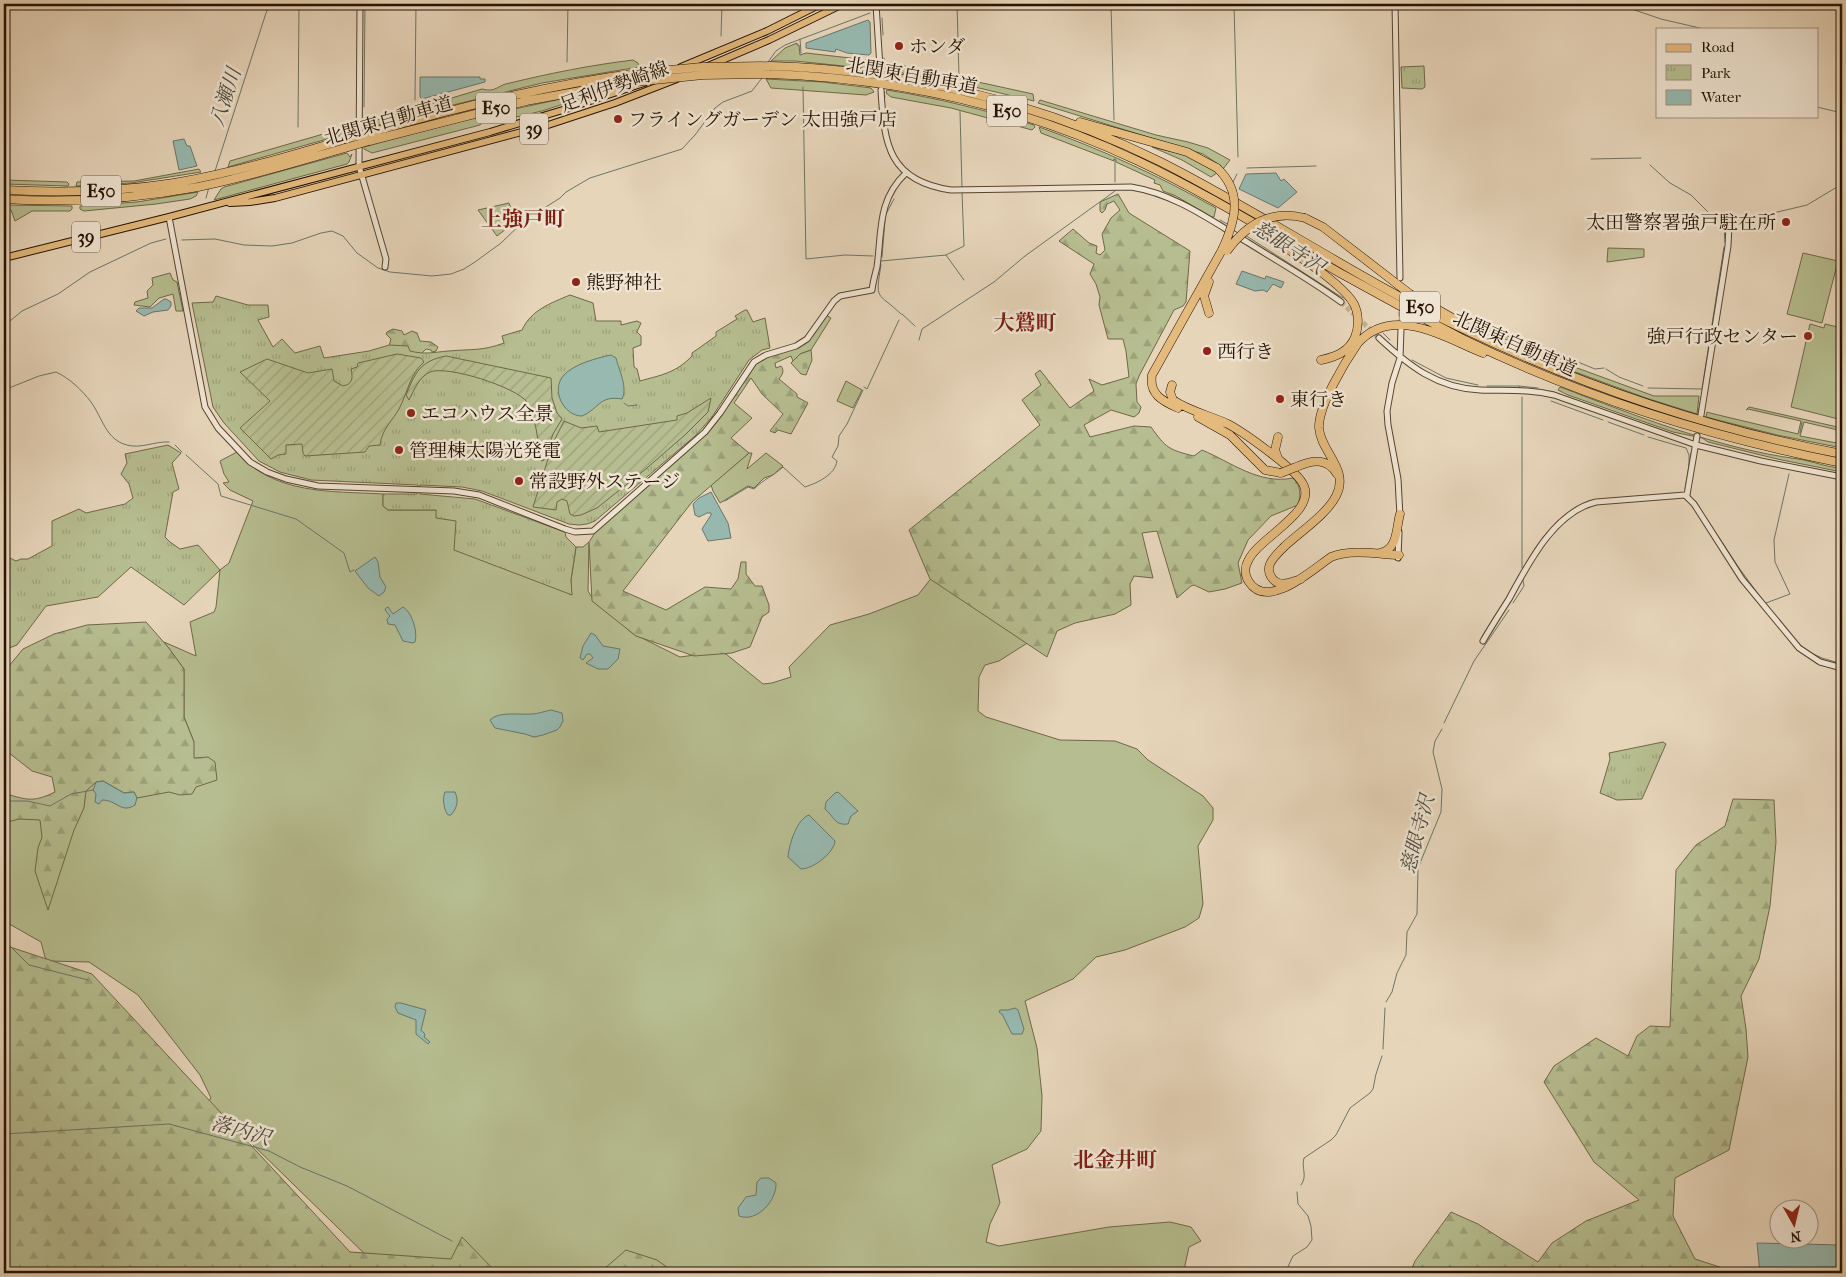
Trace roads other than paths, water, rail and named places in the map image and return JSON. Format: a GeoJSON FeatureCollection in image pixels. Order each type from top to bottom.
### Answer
{"type":"FeatureCollection","features":[{"type":"Feature","properties":{"kind":"highway","name":"北関東自動車道"},"geometry":{"type":"LineString","coordinates":[[4,199],[53,201],[102,199],[198,187],[345,148],[369,137],[429,116],[525,92],[638,73],[702,67],[771,66],[843,70],[894,77],[946,86],[1020,106],[1079,126],[1158,161],[1222,194],[1417,305],[1554,370],[1666,410],[1748,434],[1842,454]]}},
{"type":"Feature","properties":{"kind":"highway","name":"北関東自動車道"},"geometry":{"type":"LineString","coordinates":[[4,190],[101,191],[198,178],[228,172],[346,139],[369,137],[518,102],[624,83],[703,75],[768,74],[829,77],[900,86],[946,95],[1019,114],[1077,134],[1118,152],[1173,178],[1229,208],[1342,274],[1437,326],[1531,369],[1606,399],[1684,425],[1764,446],[1842,463]]}},
{"type":"Feature","properties":{"kind":"highway"},"geometry":{"type":"LineString","coordinates":[[1020,106],[1187,152],[1217,168],[1228,180],[1236,200],[1225,250],[1205,291],[1205,301],[1209,313]]}},
{"type":"Feature","properties":{"kind":"highway"},"geometry":{"type":"LineString","coordinates":[[1229,208],[1246,223],[1338,286],[1354,304],[1358,322],[1353,341],[1341,353],[1321,360]]}},
{"type":"Feature","properties":{"kind":"highway"},"geometry":{"type":"LineString","coordinates":[[1340,486],[1336,473],[1325,462],[1315,460],[1281,473],[1270,472],[1260,467],[1237,441],[1223,430],[1163,401],[1156,394],[1152,385],[1154,369],[1225,250],[1243,231],[1258,222],[1285,215],[1305,218],[1323,227],[1410,294],[1457,320],[1479,336]]}},
{"type":"Feature","properties":{"kind":"highway"},"geometry":{"type":"LineString","coordinates":[[1301,579],[1286,584],[1275,581],[1270,572],[1270,563],[1336,497],[1340,486],[1338,469],[1321,436],[1319,429],[1320,413],[1352,352],[1363,337],[1391,324],[1413,326],[1503,361],[1531,369]]}},
{"type":"Feature","properties":{"kind":"highway"},"geometry":{"type":"LineString","coordinates":[[1172,385],[1170,392],[1173,400],[1237,429],[1281,462],[1302,482],[1306,491],[1305,499],[1300,509],[1252,554],[1247,562],[1245,572],[1251,585],[1263,592],[1280,590],[1301,579],[1331,557],[1337,555],[1349,553],[1398,557]]}},
{"type":"Feature","properties":{"kind":"highway"},"geometry":{"type":"LineString","coordinates":[[1278,437],[1275,450],[1281,462]]}},
{"type":"Feature","properties":{"kind":"highway"},"geometry":{"type":"LineString","coordinates":[[1376,554],[1385,552],[1392,546],[1396,538],[1400,514]]}},
{"type":"Feature","properties":{"kind":"main road","name":"足利伊勢崎線"},"geometry":{"type":"LineString","coordinates":[[4,258],[169,217],[519,123],[644,84],[767,31],[821,4]]}},
{"type":"Feature","properties":{"kind":"main road","name":"足利伊勢崎線"},"geometry":{"type":"LineString","coordinates":[[209,205],[263,201],[493,141],[616,103],[778,36],[842,4]]}},
{"type":"Feature","properties":{"kind":"street"},"geometry":{"type":"LineString","coordinates":[[360,4],[358,166],[386,259],[385,267]]}},
{"type":"Feature","properties":{"kind":"street"},"geometry":{"type":"LineString","coordinates":[[876,4],[880,68]]}},
{"type":"Feature","properties":{"kind":"street"},"geometry":{"type":"LineString","coordinates":[[1395,4],[1400,278]]}},
{"type":"Feature","properties":{"kind":"street"},"geometry":{"type":"LineString","coordinates":[[881,90],[886,140],[890,151],[906,173],[919,182],[936,188],[951,190],[1132,187],[1157,192],[1192,209],[1307,279],[1341,302]]}},
{"type":"Feature","properties":{"kind":"street"},"geometry":{"type":"LineString","coordinates":[[169,217],[205,407],[218,428],[256,466],[286,479],[309,485],[454,492],[479,495],[566,529],[580,532],[593,531],[696,440],[716,418],[754,362],[766,355],[796,346],[807,340],[834,301],[840,296],[872,290],[877,266],[882,216],[886,202],[906,173]]}},
{"type":"Feature","properties":{"kind":"street"},"geometry":{"type":"LineString","coordinates":[[1701,415],[1728,246],[1729,225]]}},
{"type":"Feature","properties":{"kind":"street"},"geometry":{"type":"LineString","coordinates":[[1398,557],[1400,514],[1397,470],[1387,412],[1392,383],[1400,358],[1401,329]]}},
{"type":"Feature","properties":{"kind":"street"},"geometry":{"type":"LineString","coordinates":[[1379,338],[1400,358],[1429,377],[1452,386],[1469,390],[1532,391],[1554,395],[1696,445],[1761,461],[1842,477]]}},
{"type":"Feature","properties":{"kind":"street"},"geometry":{"type":"LineString","coordinates":[[1698,436],[1687,495],[1698,509],[1742,579],[1799,648],[1820,662],[1842,668]]}},
{"type":"Feature","properties":{"kind":"street"},"geometry":{"type":"LineString","coordinates":[[1483,641],[1530,561],[1545,539],[1565,519],[1596,502],[1687,495]]}},
{"type":"Feature","properties":{"kind":"water"},"geometry":{"type":"Polygon","coordinates":[[[868,20],[870,22],[871,53],[869,55],[847,53],[836,49],[835,52],[806,48],[806,43],[868,20]]]}},
{"type":"Feature","properties":{"kind":"water"},"geometry":{"type":"Polygon","coordinates":[[[420,77],[480,77],[480,79],[485,79],[485,82],[422,99],[420,97],[420,77]]]}},
{"type":"Feature","properties":{"kind":"water"},"geometry":{"type":"Polygon","coordinates":[[[184,139],[187,146],[190,146],[197,166],[179,170],[173,141],[184,139]]]}},
{"type":"Feature","properties":{"kind":"water"},"geometry":{"type":"Polygon","coordinates":[[[1276,173],[1281,181],[1284,179],[1297,192],[1278,208],[1239,189],[1246,174],[1276,173]]]}},
{"type":"Feature","properties":{"kind":"water"},"geometry":{"type":"Polygon","coordinates":[[[1242,271],[1265,279],[1266,276],[1284,282],[1281,288],[1273,284],[1267,292],[1263,290],[1255,291],[1236,284],[1242,271]]]}},
{"type":"Feature","properties":{"kind":"water"},"geometry":{"type":"Polygon","coordinates":[[[164,299],[171,302],[168,310],[153,312],[144,316],[136,311],[139,308],[152,308],[164,299]]]}},
{"type":"Feature","properties":{"kind":"water"},"geometry":{"type":"Polygon","coordinates":[[[611,355],[616,358],[622,379],[624,395],[622,399],[608,399],[582,416],[570,412],[561,401],[559,395],[558,388],[564,375],[580,365],[611,355]]]}},
{"type":"Feature","properties":{"kind":"water"},"geometry":{"type":"Polygon","coordinates":[[[711,492],[728,523],[731,538],[708,541],[702,529],[711,513],[699,517],[695,515],[693,504],[699,498],[711,492]]]}},
{"type":"Feature","properties":{"kind":"water"},"geometry":{"type":"Polygon","coordinates":[[[375,557],[378,562],[380,577],[386,587],[379,596],[368,588],[355,571],[375,557]]]}},
{"type":"Feature","properties":{"kind":"water"},"geometry":{"type":"Polygon","coordinates":[[[388,607],[393,614],[403,607],[409,613],[415,628],[415,642],[403,641],[395,625],[388,624],[387,619],[390,616],[385,610],[388,607]]]}},
{"type":"Feature","properties":{"kind":"water"},"geometry":{"type":"Polygon","coordinates":[[[591,633],[595,635],[603,646],[620,649],[618,659],[608,669],[598,669],[586,663],[593,658],[590,654],[587,654],[583,660],[580,658],[583,646],[591,633]]]}},
{"type":"Feature","properties":{"kind":"water"},"geometry":{"type":"Polygon","coordinates":[[[551,710],[562,713],[563,721],[560,727],[557,730],[534,737],[495,728],[490,720],[504,714],[534,714],[551,710]]]}},
{"type":"Feature","properties":{"kind":"water"},"geometry":{"type":"Polygon","coordinates":[[[103,781],[124,793],[134,792],[137,798],[135,805],[126,808],[102,800],[99,804],[95,802],[96,794],[93,790],[96,782],[103,781]]]}},
{"type":"Feature","properties":{"kind":"water"},"geometry":{"type":"Polygon","coordinates":[[[445,792],[455,792],[457,798],[455,810],[451,815],[448,815],[445,807],[445,792]]]}},
{"type":"Feature","properties":{"kind":"water"},"geometry":{"type":"Polygon","coordinates":[[[838,792],[858,811],[851,816],[848,824],[837,822],[825,809],[826,802],[838,792]]]}},
{"type":"Feature","properties":{"kind":"water"},"geometry":{"type":"Polygon","coordinates":[[[809,815],[835,841],[834,846],[822,860],[801,869],[788,857],[797,827],[809,815]]]}},
{"type":"Feature","properties":{"kind":"water"},"geometry":{"type":"Polygon","coordinates":[[[396,1003],[426,1010],[421,1030],[425,1034],[424,1037],[430,1042],[428,1044],[416,1034],[416,1020],[398,1013],[395,1007],[396,1003]]]}},
{"type":"Feature","properties":{"kind":"water"},"geometry":{"type":"Polygon","coordinates":[[[1015,1008],[1018,1010],[1024,1029],[1022,1034],[1012,1034],[1002,1014],[999,1012],[1000,1010],[1015,1008]]]}},
{"type":"Feature","properties":{"kind":"water"},"geometry":{"type":"Polygon","coordinates":[[[761,1178],[769,1178],[776,1183],[769,1203],[753,1216],[739,1216],[738,1208],[746,1197],[756,1195],[757,1182],[761,1178]]]}},
{"type":"Feature","properties":{"kind":"water"},"geometry":{"type":"Polygon","coordinates":[[[1757,1243],[1768,1243],[1768,1250],[1818,1250],[1818,1244],[1842,1245],[1842,1273],[1760,1273],[1757,1243]]]}},
{"type":"Feature","properties":{"kind":"waterway","name":"八瀬川"},"geometry":{"type":"LineString","coordinates":[[215,171],[270,4]]}},
{"type":"Feature","properties":{"kind":"waterway"},"geometry":{"type":"LineString","coordinates":[[298,127],[299,4]]}},
{"type":"Feature","properties":{"kind":"waterway"},"geometry":{"type":"LineString","coordinates":[[364,107],[365,4]]}},
{"type":"Feature","properties":{"kind":"waterway"},"geometry":{"type":"LineString","coordinates":[[415,100],[416,4]]}},
{"type":"Feature","properties":{"kind":"waterway"},"geometry":{"type":"LineString","coordinates":[[567,62],[568,4]]}},
{"type":"Feature","properties":{"kind":"waterway"},"geometry":{"type":"LineString","coordinates":[[721,36],[722,4]]}},
{"type":"Feature","properties":{"kind":"waterway"},"geometry":{"type":"LineString","coordinates":[[884,8],[892,4]]}},
{"type":"Feature","properties":{"kind":"waterway"},"geometry":{"type":"LineString","coordinates":[[957,4],[959,76]]}},
{"type":"Feature","properties":{"kind":"waterway"},"geometry":{"type":"LineString","coordinates":[[1111,4],[1114,120]]}},
{"type":"Feature","properties":{"kind":"waterway"},"geometry":{"type":"LineString","coordinates":[[1234,4],[1238,157]]}},
{"type":"Feature","properties":{"kind":"waterway"},"geometry":{"type":"LineString","coordinates":[[1617,4],[1661,19],[1700,28]]}},
{"type":"Feature","properties":{"kind":"waterway"},"geometry":{"type":"LineString","coordinates":[[768,62],[776,51],[785,45],[870,13]]}},
{"type":"Feature","properties":{"kind":"waterway"},"geometry":{"type":"LineString","coordinates":[[882,18],[883,35]]}},
{"type":"Feature","properties":{"kind":"waterway"},"geometry":{"type":"LineString","coordinates":[[800,39],[801,53]]}},
{"type":"Feature","properties":{"kind":"waterway"},"geometry":{"type":"LineString","coordinates":[[884,58],[884,68]]}},
{"type":"Feature","properties":{"kind":"waterway"},"geometry":{"type":"LineString","coordinates":[[182,240],[215,239],[244,245],[272,246],[292,243],[332,231],[343,236],[357,253],[378,268],[390,272],[432,276],[451,274],[475,262],[501,243],[524,221],[590,178],[682,149],[715,108],[723,102],[752,91],[762,78]]}},
{"type":"Feature","properties":{"kind":"waterway"},"geometry":{"type":"LineString","coordinates":[[803,87],[806,259],[845,255],[873,256]]}},
{"type":"Feature","properties":{"kind":"waterway"},"geometry":{"type":"LineString","coordinates":[[884,92],[885,97]]}},
{"type":"Feature","properties":{"kind":"waterway"},"geometry":{"type":"LineString","coordinates":[[1818,107],[1842,113]]}},
{"type":"Feature","properties":{"kind":"waterway"},"geometry":{"type":"LineString","coordinates":[[960,111],[962,188]]}},
{"type":"Feature","properties":{"kind":"waterway"},"geometry":{"type":"LineString","coordinates":[[1591,159],[1641,158]]}},
{"type":"Feature","properties":{"kind":"waterway"},"geometry":{"type":"LineString","coordinates":[[1115,159],[1115,182]]}},
{"type":"Feature","properties":{"kind":"waterway"},"geometry":{"type":"LineString","coordinates":[[1650,165],[1670,183],[1691,195],[1724,225],[1725,242]]}},
{"type":"Feature","properties":{"kind":"waterway"},"geometry":{"type":"LineString","coordinates":[[1247,168],[1316,166]]}},
{"type":"Feature","properties":{"kind":"waterway","name":"慈眼寺沢"},"geometry":{"type":"LineString","coordinates":[[1232,184],[1237,174]]}},
{"type":"Feature","properties":{"kind":"waterway"},"geometry":{"type":"LineString","coordinates":[[1731,223],[1807,205],[1842,184]]}},
{"type":"Feature","properties":{"kind":"waterway","name":"八瀬川"},"geometry":{"type":"LineString","coordinates":[[206,198],[209,187]]}},
{"type":"Feature","properties":{"kind":"waterway"},"geometry":{"type":"LineString","coordinates":[[919,340],[922,329],[994,282],[1025,256],[1115,191]]}},
{"type":"Feature","properties":{"kind":"waterway"},"geometry":{"type":"LineString","coordinates":[[946,255],[964,246],[962,192]]}},
{"type":"Feature","properties":{"kind":"waterway"},"geometry":{"type":"LineString","coordinates":[[885,216],[894,199]]}},
{"type":"Feature","properties":{"kind":"waterway"},"geometry":{"type":"LineString","coordinates":[[882,257],[885,220]]}},
{"type":"Feature","properties":{"kind":"waterway","name":"慈眼寺沢"},"geometry":{"type":"LineString","coordinates":[[1220,220],[1229,225]]}},
{"type":"Feature","properties":{"kind":"waterway","name":"慈眼寺沢"},"geometry":{"type":"LineString","coordinates":[[1245,235],[1343,298]]}},
{"type":"Feature","properties":{"kind":"waterway"},"geometry":{"type":"LineString","coordinates":[[4,326],[22,311],[58,294],[90,272],[151,243],[166,239]]}},
{"type":"Feature","properties":{"kind":"waterway"},"geometry":{"type":"LineString","coordinates":[[1648,388],[1702,389],[1724,247]]}},
{"type":"Feature","properties":{"kind":"waterway"},"geometry":{"type":"LineString","coordinates":[[881,261],[946,255],[964,280]]}},
{"type":"Feature","properties":{"kind":"waterway"},"geometry":{"type":"LineString","coordinates":[[881,265],[878,291],[901,314]]}},
{"type":"Feature","properties":{"kind":"waterway"},"geometry":{"type":"LineString","coordinates":[[902,314],[915,326]]}},
{"type":"Feature","properties":{"kind":"waterway"},"geometry":{"type":"LineString","coordinates":[[864,387],[867,389],[899,320]]}},
{"type":"Feature","properties":{"kind":"waterway","name":"慈眼寺沢"},"geometry":{"type":"LineString","coordinates":[[1383,333],[1390,340]]}},
{"type":"Feature","properties":{"kind":"waterway"},"geometry":{"type":"LineString","coordinates":[[1552,358],[1565,358]]}},
{"type":"Feature","properties":{"kind":"waterway"},"geometry":{"type":"LineString","coordinates":[[1568,358],[1595,369],[1604,368]]}},
{"type":"Feature","properties":{"kind":"waterway","name":"慈眼寺沢"},"geometry":{"type":"LineString","coordinates":[[1412,360],[1446,378],[1478,385]]}},
{"type":"Feature","properties":{"kind":"waterway"},"geometry":{"type":"LineString","coordinates":[[1606,369],[1619,377],[1643,386]]}},
{"type":"Feature","properties":{"kind":"waterway"},"geometry":{"type":"LineString","coordinates":[[4,390],[39,376],[56,372],[84,393],[109,433],[120,442],[132,446],[169,442]]}},
{"type":"Feature","properties":{"kind":"waterway","name":"慈眼寺沢"},"geometry":{"type":"LineString","coordinates":[[1487,386],[1519,386],[1520,388]]}},
{"type":"Feature","properties":{"kind":"waterway"},"geometry":{"type":"LineString","coordinates":[[1519,386],[1538,388]]}},
{"type":"Feature","properties":{"kind":"waterway"},"geometry":{"type":"LineString","coordinates":[[725,501],[748,487],[754,489],[783,467],[805,487],[820,481],[829,474],[836,466],[837,461],[832,457],[838,446],[839,436],[847,424],[863,390]]}},
{"type":"Feature","properties":{"kind":"waterway","name":"慈眼寺沢"},"geometry":{"type":"LineString","coordinates":[[1522,397],[1522,568]]}},
{"type":"Feature","properties":{"kind":"waterway"},"geometry":{"type":"LineString","coordinates":[[1698,414],[1701,398]]}},
{"type":"Feature","properties":{"kind":"waterway"},"geometry":{"type":"LineString","coordinates":[[1551,401],[1603,420]]}},
{"type":"Feature","properties":{"kind":"waterway"},"geometry":{"type":"LineString","coordinates":[[624,403],[628,406],[637,405]]}},
{"type":"Feature","properties":{"kind":"waterway"},"geometry":{"type":"LineString","coordinates":[[1608,422],[1644,435]]}},
{"type":"Feature","properties":{"kind":"waterway"},"geometry":{"type":"LineString","coordinates":[[1800,433],[1802,422]]}},
{"type":"Feature","properties":{"kind":"waterway"},"geometry":{"type":"LineString","coordinates":[[1648,437],[1686,448],[1689,455],[1689,467]]}},
{"type":"Feature","properties":{"kind":"waterway"},"geometry":{"type":"LineString","coordinates":[[175,445],[182,452]]}},
{"type":"Feature","properties":{"kind":"waterway"},"geometry":{"type":"LineString","coordinates":[[1685,489],[1691,453]]}},
{"type":"Feature","properties":{"kind":"waterway"},"geometry":{"type":"LineString","coordinates":[[186,455],[218,484],[221,496],[296,519],[344,553],[350,572],[354,570]]}},
{"type":"Feature","properties":{"kind":"waterway"},"geometry":{"type":"LineString","coordinates":[[1766,603],[1790,594],[1775,562],[1774,540],[1789,474]]}},
{"type":"Feature","properties":{"kind":"waterway"},"geometry":{"type":"LineString","coordinates":[[1718,536],[1762,599]]}},
{"type":"Feature","properties":{"kind":"waterway","name":"慈眼寺沢"},"geometry":{"type":"LineString","coordinates":[[1513,603],[1524,586],[1523,580]]}},
{"type":"Feature","properties":{"kind":"waterway","name":"慈眼寺沢"},"geometry":{"type":"LineString","coordinates":[[1444,723],[1474,661],[1509,610]]}},
{"type":"Feature","properties":{"kind":"waterway"},"geometry":{"type":"LineString","coordinates":[[1793,637],[1803,648]]}},
{"type":"Feature","properties":{"kind":"waterway"},"geometry":{"type":"LineString","coordinates":[[1811,653],[1842,664]]}},
{"type":"Feature","properties":{"kind":"waterway","name":"慈眼寺沢"},"geometry":{"type":"LineString","coordinates":[[1386,1002],[1392,992],[1397,973],[1406,955],[1407,932],[1417,914],[1418,868],[1441,812],[1442,789],[1433,752],[1435,741],[1442,729]]}},
{"type":"Feature","properties":{"kind":"waterway"},"geometry":{"type":"LineString","coordinates":[[4,801],[27,801],[50,806],[71,794],[93,790]]}},
{"type":"Feature","properties":{"kind":"waterway"},"geometry":{"type":"LineString","coordinates":[[4,940],[29,965],[88,980]]}},
{"type":"Feature","properties":{"kind":"waterway","name":"慈眼寺沢"},"geometry":{"type":"LineString","coordinates":[[1383,1049],[1385,1008]]}},
{"type":"Feature","properties":{"kind":"waterway","name":"慈眼寺沢"},"geometry":{"type":"LineString","coordinates":[[1301,1185],[1304,1178],[1304,1158],[1331,1140],[1336,1135],[1350,1108],[1370,1093],[1373,1089],[1382,1056]]}},
{"type":"Feature","properties":{"kind":"waterway","name":"落内沢"},"geometry":{"type":"LineString","coordinates":[[4,1134],[169,1124],[269,1151],[300,1167],[347,1186],[452,1241]]}},
{"type":"Feature","properties":{"kind":"waterway","name":"慈眼寺沢"},"geometry":{"type":"LineString","coordinates":[[1285,1273],[1293,1256],[1307,1247],[1312,1240],[1308,1216],[1298,1204],[1297,1192]]}},
{"type":"Feature","properties":{"kind":"waterway"},"geometry":{"type":"LineString","coordinates":[[1842,1209],[1842,1229]]}},
{"type":"Feature","properties":{"kind":"tunnel"},"geometry":{"type":"LineString","coordinates":[[1341,302],[1379,338]]}},
{"type":"Feature","properties":{"kind":"tunnel"},"geometry":{"type":"LineString","coordinates":[[1400,304],[1401,328]]}},
{"type":"Feature","properties":{"kind":"place","name":"ホンダ"},"geometry":{"type":"Point","coordinates":[899,46]}},
{"type":"Feature","properties":{"kind":"place","name":"フライングガーデン 太田強戸店"},"geometry":{"type":"Point","coordinates":[618,119]}},
{"type":"Feature","properties":{"kind":"place","name":"太田警察署強戸駐在所"},"geometry":{"type":"Point","coordinates":[1786,222]}},
{"type":"Feature","properties":{"kind":"place","name":"熊野神社"},"geometry":{"type":"Point","coordinates":[576,282]}},
{"type":"Feature","properties":{"kind":"place","name":"強戸行政センター"},"geometry":{"type":"Point","coordinates":[1808,336]}},
{"type":"Feature","properties":{"kind":"place","name":"西行き"},"geometry":{"type":"Point","coordinates":[1207,351]}},
{"type":"Feature","properties":{"kind":"place","name":"東行き"},"geometry":{"type":"Point","coordinates":[1280,399]}},
{"type":"Feature","properties":{"kind":"place","name":"エコハウス全景"},"geometry":{"type":"Point","coordinates":[411,413]}},
{"type":"Feature","properties":{"kind":"place","name":"管理棟太陽光発電"},"geometry":{"type":"Point","coordinates":[399,450]}},
{"type":"Feature","properties":{"kind":"place","name":"常設野外ステージ"},"geometry":{"type":"Point","coordinates":[519,481]}},
{"type":"Feature","properties":{"kind":"district","name":"上強戸町"},"geometry":{"type":"Point","coordinates":[523,219]}},
{"type":"Feature","properties":{"kind":"district","name":"大鷲町"},"geometry":{"type":"Point","coordinates":[1025,323]}},
{"type":"Feature","properties":{"kind":"district","name":"北金井町"},"geometry":{"type":"Point","coordinates":[1115,1160]}}]}
